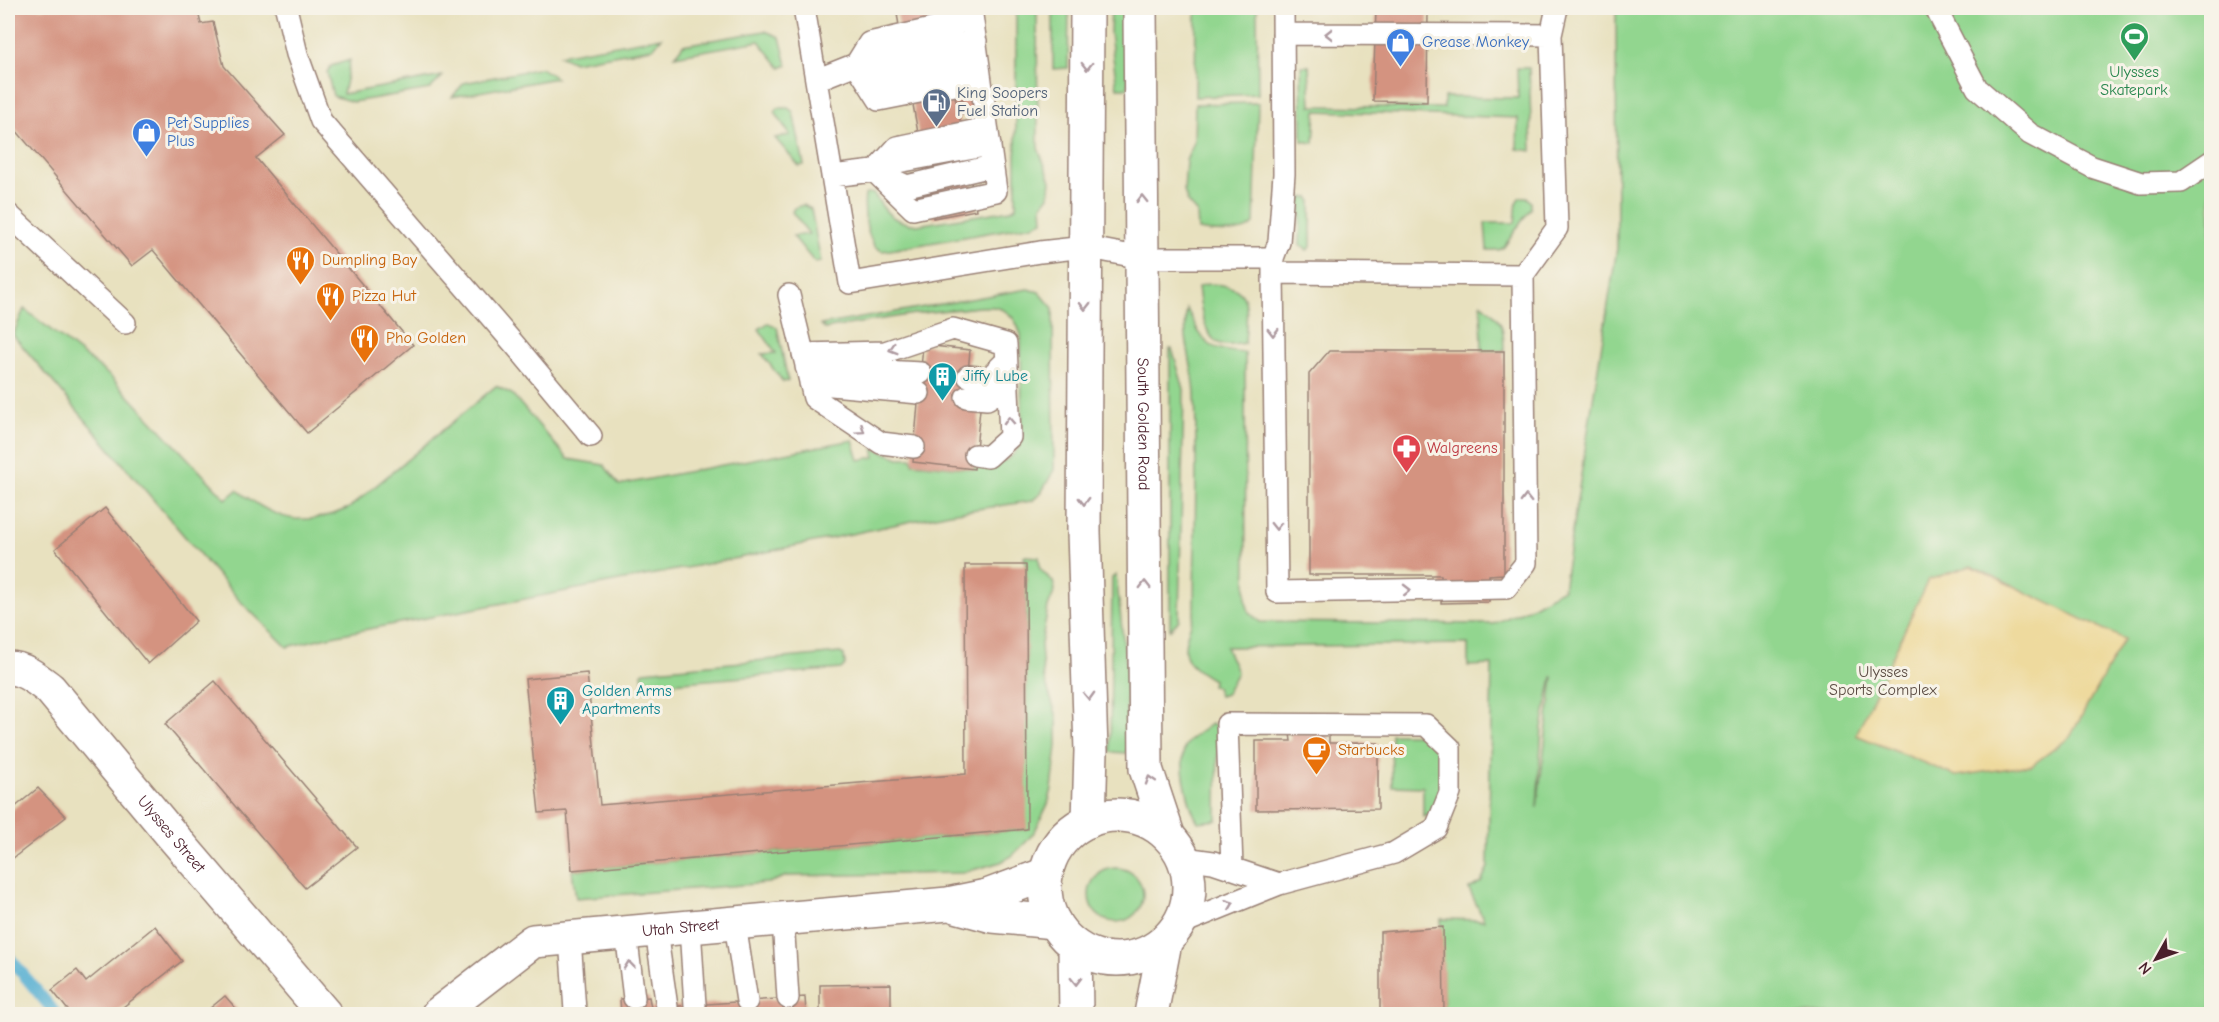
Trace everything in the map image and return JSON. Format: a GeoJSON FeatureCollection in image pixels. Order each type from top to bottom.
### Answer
{"type":"FeatureCollection","features":[{"type":"Feature","properties":{"kind":"main road"},"geometry":{"type":"LineString","coordinates":[[1087,8],[1084,532],[1091,751],[1089,821]]}},
{"type":"Feature","properties":{"kind":"main road","name":"South Golden Road"},"geometry":{"type":"LineString","coordinates":[[1140,8],[1146,769],[1176,847]]}},
{"type":"Feature","properties":{"kind":"main road","name":"Ulysses Street"},"geometry":{"type":"LineString","coordinates":[[8,668],[30,674],[50,688],[325,1014]]}},
{"type":"Feature","properties":{"kind":"main road"},"geometry":{"type":"LineString","coordinates":[[1151,1014],[1173,933],[1186,911],[1190,888],[1176,847],[1148,822],[1113,815],[1089,821],[1075,828],[1056,848],[1046,873],[1045,896],[1054,922],[1075,947],[1113,960],[1139,957],[1173,933]]}},
{"type":"Feature","properties":{"kind":"main road","name":"Utah Street"},"geometry":{"type":"LineString","coordinates":[[438,1014],[532,941],[948,904],[987,896],[1046,873]]}},
{"type":"Feature","properties":{"kind":"main road","name":"Utah Street"},"geometry":{"type":"LineString","coordinates":[[948,904],[993,916],[1054,922]]}},
{"type":"Feature","properties":{"kind":"main road"},"geometry":{"type":"LineString","coordinates":[[1075,947],[1076,1014]]}},
{"type":"Feature","properties":{"kind":"lane"},"geometry":{"type":"LineString","coordinates":[[286,8],[297,54],[321,121],[591,436]]}},
{"type":"Feature","properties":{"kind":"lane"},"geometry":{"type":"LineString","coordinates":[[804,8],[850,283],[1040,252],[1085,247],[1143,258],[1523,276]]}},
{"type":"Feature","properties":{"kind":"lane"},"geometry":{"type":"LineString","coordinates":[[1283,8],[1284,174],[1279,242],[1273,265],[1277,592],[1506,588],[1527,563],[1523,276],[1557,228],[1551,35],[1557,8]]}},
{"type":"Feature","properties":{"kind":"lane"},"geometry":{"type":"LineString","coordinates":[[1938,8],[1938,13],[1977,88],[2030,134],[2092,167],[2141,183],[2181,182],[2211,160]]}},
{"type":"Feature","properties":{"kind":"lane"},"geometry":{"type":"LineString","coordinates":[[856,64],[869,43],[972,14],[996,190],[913,208],[874,171]]}},
{"type":"Feature","properties":{"kind":"lane"},"geometry":{"type":"LineString","coordinates":[[1283,34],[1551,35]]}},
{"type":"Feature","properties":{"kind":"lane"},"geometry":{"type":"LineString","coordinates":[[816,80],[856,64],[978,61]]}},
{"type":"Feature","properties":{"kind":"lane"},"geometry":{"type":"LineString","coordinates":[[856,64],[879,100],[978,61]]}},
{"type":"Feature","properties":{"kind":"lane"},"geometry":{"type":"LineString","coordinates":[[874,171],[897,147],[988,136]]}},
{"type":"Feature","properties":{"kind":"lane"},"geometry":{"type":"LineString","coordinates":[[832,176],[874,171],[907,186],[992,166]]}},
{"type":"Feature","properties":{"kind":"lane"},"geometry":{"type":"LineString","coordinates":[[8,214],[125,323]]}},
{"type":"Feature","properties":{"kind":"lane"},"geometry":{"type":"LineString","coordinates":[[789,295],[808,375],[881,443],[914,447]]}},
{"type":"Feature","properties":{"kind":"lane"},"geometry":{"type":"LineString","coordinates":[[808,375],[954,329],[1006,344],[1010,437],[988,457],[975,455]]}},
{"type":"Feature","properties":{"kind":"lane"},"geometry":{"type":"LineString","coordinates":[[1005,362],[989,378],[967,386],[987,399],[1008,386]]}},
{"type":"Feature","properties":{"kind":"lane"},"geometry":{"type":"LineString","coordinates":[[808,375],[920,383]]}},
{"type":"Feature","properties":{"kind":"lane"},"geometry":{"type":"LineString","coordinates":[[1173,933],[1279,884],[1394,853],[1436,828],[1450,792],[1450,748],[1426,725],[1227,724],[1232,868]]}},
{"type":"Feature","properties":{"kind":"lane"},"geometry":{"type":"LineString","coordinates":[[1176,847],[1279,884]]}},
{"type":"Feature","properties":{"kind":"lane"},"geometry":{"type":"LineString","coordinates":[[783,920],[788,999]]}},
{"type":"Feature","properties":{"kind":"lane"},"geometry":{"type":"LineString","coordinates":[[735,924],[747,1001]]}},
{"type":"Feature","properties":{"kind":"lane"},"geometry":{"type":"LineString","coordinates":[[690,928],[695,1005]]}},
{"type":"Feature","properties":{"kind":"lane"},"geometry":{"type":"LineString","coordinates":[[634,998],[641,932]]}},
{"type":"Feature","properties":{"kind":"lane"},"geometry":{"type":"LineString","coordinates":[[641,932],[667,1007]]}},
{"type":"Feature","properties":{"kind":"lane"},"geometry":{"type":"LineString","coordinates":[[570,938],[575,1011],[578,1014]]}},
{"type":"Feature","properties":{"kind":"green space"},"geometry":{"type":"Polygon","coordinates":[[[1006,8],[1037,8],[1038,148],[1051,181],[1049,196],[1042,205],[1043,221],[1033,225],[882,251],[875,247],[867,229],[864,201],[868,193],[874,194],[891,216],[902,222],[917,225],[1011,210],[1016,207],[1016,13],[1006,8]]]}},
{"type":"Feature","properties":{"kind":"green space"},"geometry":{"type":"Polygon","coordinates":[[[1053,8],[1069,8],[1068,68],[1053,69],[1053,8]]]}},
{"type":"Feature","properties":{"kind":"green space"},"geometry":{"type":"Polygon","coordinates":[[[1111,8],[1127,8],[1128,88],[1117,88],[1110,33],[1111,8]]]}},
{"type":"Feature","properties":{"kind":"green space"},"geometry":{"type":"Polygon","coordinates":[[[1196,8],[1257,8],[1258,94],[1195,97],[1196,8]]]}},
{"type":"Feature","properties":{"kind":"green space","name":"Ulysses Sports Complex"},"geometry":{"type":"Polygon","coordinates":[[[1616,8],[2211,8],[2211,1014],[1444,1014],[1441,919],[1484,920],[1469,889],[1481,882],[1488,867],[1492,665],[1468,666],[1468,644],[1226,647],[1237,672],[1226,694],[1219,696],[1216,687],[1212,686],[1213,680],[1193,666],[1188,660],[1185,646],[1194,615],[1196,477],[1195,395],[1186,331],[1187,309],[1207,343],[1221,350],[1245,353],[1246,602],[1249,612],[1260,622],[1493,624],[1530,608],[1563,589],[1617,248],[1616,8]],[[1553,677],[1542,728],[1537,808],[1553,677]]]}},
{"type":"Feature","properties":{"kind":"green space"},"geometry":{"type":"Polygon","coordinates":[[[765,31],[780,37],[787,65],[781,68],[759,41],[675,56],[683,45],[765,31]]]}},
{"type":"Feature","properties":{"kind":"green space"},"geometry":{"type":"Polygon","coordinates":[[[662,37],[653,48],[574,62],[559,55],[662,37]]]}},
{"type":"Feature","properties":{"kind":"green space"},"geometry":{"type":"Polygon","coordinates":[[[350,60],[343,94],[443,76],[430,89],[353,102],[333,96],[327,72],[331,66],[350,60]]]}},
{"type":"Feature","properties":{"kind":"green space"},"geometry":{"type":"Polygon","coordinates":[[[1301,66],[1309,66],[1311,106],[1444,108],[1444,97],[1518,98],[1517,68],[1529,68],[1532,151],[1517,149],[1518,118],[1316,111],[1314,143],[1302,141],[1301,66]]]}},
{"type":"Feature","properties":{"kind":"green space"},"geometry":{"type":"Polygon","coordinates":[[[541,68],[556,78],[452,97],[464,83],[541,68]]]}},
{"type":"Feature","properties":{"kind":"green space"},"geometry":{"type":"Polygon","coordinates":[[[1258,103],[1254,224],[1235,232],[1198,230],[1197,213],[1188,203],[1184,191],[1186,161],[1194,142],[1195,104],[1258,103]]]}},
{"type":"Feature","properties":{"kind":"green space"},"geometry":{"type":"Polygon","coordinates":[[[778,108],[788,108],[793,112],[804,165],[799,166],[775,138],[790,135],[775,112],[778,108]]]}},
{"type":"Feature","properties":{"kind":"green space"},"geometry":{"type":"Polygon","coordinates":[[[1309,197],[1311,200],[1311,247],[1307,250],[1300,245],[1301,200],[1309,197]]]}},
{"type":"Feature","properties":{"kind":"green space"},"geometry":{"type":"Polygon","coordinates":[[[1520,197],[1527,197],[1531,202],[1531,208],[1504,247],[1499,250],[1487,250],[1485,223],[1515,223],[1517,201],[1520,197]]]}},
{"type":"Feature","properties":{"kind":"green space"},"geometry":{"type":"Polygon","coordinates":[[[803,205],[811,209],[821,262],[815,263],[793,236],[809,234],[792,212],[794,208],[803,205]]]}},
{"type":"Feature","properties":{"kind":"green space"},"geometry":{"type":"Polygon","coordinates":[[[1207,284],[1233,288],[1244,299],[1247,318],[1245,343],[1224,345],[1210,335],[1206,328],[1198,287],[1207,284]]]}},
{"type":"Feature","properties":{"kind":"green space"},"geometry":{"type":"Polygon","coordinates":[[[1028,289],[1039,292],[1053,308],[1054,470],[1041,493],[1032,501],[950,513],[738,558],[327,637],[287,647],[238,599],[13,335],[24,309],[110,376],[226,499],[237,490],[277,514],[303,519],[317,518],[349,508],[496,386],[512,394],[568,459],[604,465],[619,485],[853,440],[859,460],[875,457],[873,448],[899,458],[912,458],[913,463],[974,469],[975,464],[1003,462],[1013,455],[1022,442],[1021,335],[1016,322],[1007,312],[994,307],[980,307],[825,329],[821,325],[1028,289]]]}},
{"type":"Feature","properties":{"kind":"green space"},"geometry":{"type":"Polygon","coordinates":[[[1481,303],[1500,323],[1504,351],[1482,351],[1481,303]]]}},
{"type":"Feature","properties":{"kind":"green space"},"geometry":{"type":"Polygon","coordinates":[[[768,323],[777,327],[788,381],[783,382],[762,354],[776,353],[759,329],[768,323]]]}},
{"type":"Feature","properties":{"kind":"green space"},"geometry":{"type":"Polygon","coordinates":[[[1170,349],[1172,349],[1184,389],[1179,620],[1170,630],[1170,349]]]}},
{"type":"Feature","properties":{"kind":"green space"},"geometry":{"type":"Polygon","coordinates":[[[1024,556],[1039,557],[1040,569],[1053,582],[1055,590],[1048,607],[1041,644],[1043,675],[1057,717],[1057,746],[1048,804],[1035,831],[1012,856],[1001,862],[962,873],[787,876],[768,883],[576,898],[572,870],[1026,829],[1026,565],[1024,556]]]}},
{"type":"Feature","properties":{"kind":"green space"},"geometry":{"type":"Polygon","coordinates":[[[1116,575],[1126,665],[1127,753],[1110,752],[1112,578],[1116,575]]]}},
{"type":"Feature","properties":{"kind":"green space"},"geometry":{"type":"Polygon","coordinates":[[[840,653],[844,655],[845,665],[841,669],[647,685],[643,682],[642,673],[644,671],[840,653]]]}},
{"type":"Feature","properties":{"kind":"green space"},"geometry":{"type":"Polygon","coordinates":[[[1211,724],[1218,728],[1217,820],[1198,822],[1185,784],[1184,752],[1191,739],[1211,724]]]}},
{"type":"Feature","properties":{"kind":"green space"},"geometry":{"type":"Polygon","coordinates":[[[1391,734],[1422,734],[1439,746],[1442,757],[1442,792],[1430,815],[1423,817],[1423,787],[1392,786],[1391,734]]]}},
{"type":"Feature","properties":{"kind":"green space"},"geometry":{"type":"Polygon","coordinates":[[[1116,868],[1126,870],[1135,876],[1141,885],[1143,895],[1141,905],[1135,914],[1126,920],[1116,922],[1106,920],[1097,914],[1091,905],[1089,895],[1091,885],[1097,876],[1106,870],[1116,868]]]}},
{"type":"Feature","properties":{"kind":"sand"},"geometry":{"type":"Polygon","coordinates":[[[1971,566],[2124,639],[2070,737],[2032,765],[1956,776],[1856,735],[1928,580],[1971,566]]]}},
{"type":"Feature","properties":{"kind":"building"},"geometry":{"type":"Polygon","coordinates":[[[8,8],[197,8],[201,24],[213,22],[224,66],[285,135],[256,158],[413,345],[307,433],[153,250],[132,266],[14,128],[8,107],[8,8]]]}},
{"type":"Feature","properties":{"kind":"building"},"geometry":{"type":"Polygon","coordinates":[[[938,8],[956,101],[975,96],[978,112],[959,114],[976,210],[933,218],[897,14],[938,8]]]}},
{"type":"Feature","properties":{"kind":"building","name":"Grease Monkey"},"geometry":{"type":"Polygon","coordinates":[[[1376,8],[1428,8],[1427,102],[1373,101],[1376,8]]]}},
{"type":"Feature","properties":{"kind":"building","name":"Jiffy Lube"},"geometry":{"type":"Polygon","coordinates":[[[923,345],[970,350],[965,407],[980,409],[974,469],[913,462],[923,345]]]}},
{"type":"Feature","properties":{"kind":"building","name":"Walgreens"},"geometry":{"type":"Polygon","coordinates":[[[1329,351],[1504,351],[1504,574],[1489,575],[1489,602],[1441,603],[1441,575],[1309,575],[1309,374],[1329,351]]]}},
{"type":"Feature","properties":{"kind":"building"},"geometry":{"type":"Polygon","coordinates":[[[105,508],[196,621],[148,664],[55,549],[105,508]]]}},
{"type":"Feature","properties":{"kind":"building","name":"Golden Arms Apartments"},"geometry":{"type":"Polygon","coordinates":[[[965,565],[1026,565],[1027,829],[572,870],[567,811],[539,813],[525,679],[587,673],[600,805],[966,774],[965,565]]]}},
{"type":"Feature","properties":{"kind":"building"},"geometry":{"type":"Polygon","coordinates":[[[215,681],[357,847],[305,888],[165,724],[215,681]]]}},
{"type":"Feature","properties":{"kind":"building","name":"Starbucks"},"geometry":{"type":"Polygon","coordinates":[[[1290,733],[1329,733],[1329,743],[1378,743],[1378,809],[1256,810],[1256,741],[1291,741],[1290,733]]]}},
{"type":"Feature","properties":{"kind":"building"},"geometry":{"type":"Polygon","coordinates":[[[38,788],[66,817],[8,862],[8,813],[38,788]]]}},
{"type":"Feature","properties":{"kind":"building"},"geometry":{"type":"Polygon","coordinates":[[[155,926],[182,961],[114,1014],[71,1014],[52,990],[77,970],[86,982],[155,926]]]}},
{"type":"Feature","properties":{"kind":"building"},"geometry":{"type":"Polygon","coordinates":[[[1443,927],[1444,1014],[1380,1014],[1380,932],[1443,927]]]}},
{"type":"Feature","properties":{"kind":"building"},"geometry":{"type":"Polygon","coordinates":[[[891,984],[891,1014],[820,1014],[820,985],[891,984]]]}},
{"type":"Feature","properties":{"kind":"building"},"geometry":{"type":"Polygon","coordinates":[[[225,996],[241,1014],[203,1014],[225,996]]]}},
{"type":"Feature","properties":{"kind":"building"},"geometry":{"type":"Polygon","coordinates":[[[649,997],[651,1008],[805,997],[806,1014],[621,1014],[620,999],[649,997]]]}},
{"type":"Feature","properties":{"kind":"waterway"},"geometry":{"type":"LineString","coordinates":[[8,956],[56,1014]]}},
{"type":"Feature","properties":{"kind":"place","name":"Ulysses Skatepark"},"geometry":{"type":"Point","coordinates":[2134,62]}},
{"type":"Feature","properties":{"kind":"place","name":"Grease Monkey"},"geometry":{"type":"Point","coordinates":[1401,68]}},
{"type":"Feature","properties":{"kind":"place","name":"King Soopers Fuel Station"},"geometry":{"type":"Point","coordinates":[936,128]}},
{"type":"Feature","properties":{"kind":"place","name":"Pet Supplies Plus"},"geometry":{"type":"Point","coordinates":[146,158]}},
{"type":"Feature","properties":{"kind":"place","name":"Dumpling Bay"},"geometry":{"type":"Point","coordinates":[301,286]}},
{"type":"Feature","properties":{"kind":"place","name":"Pizza Hut"},"geometry":{"type":"Point","coordinates":[331,322]}},
{"type":"Feature","properties":{"kind":"place","name":"Pho Golden"},"geometry":{"type":"Point","coordinates":[365,364]}},
{"type":"Feature","properties":{"kind":"place","name":"Jiffy Lube"},"geometry":{"type":"Point","coordinates":[942,402]}},
{"type":"Feature","properties":{"kind":"place","name":"Walgreens"},"geometry":{"type":"Point","coordinates":[1406,474]}},
{"type":"Feature","properties":{"kind":"place","name":"Golden Arms Apartments"},"geometry":{"type":"Point","coordinates":[561,726]}},
{"type":"Feature","properties":{"kind":"place","name":"Starbucks"},"geometry":{"type":"Point","coordinates":[1317,776]}}]}
